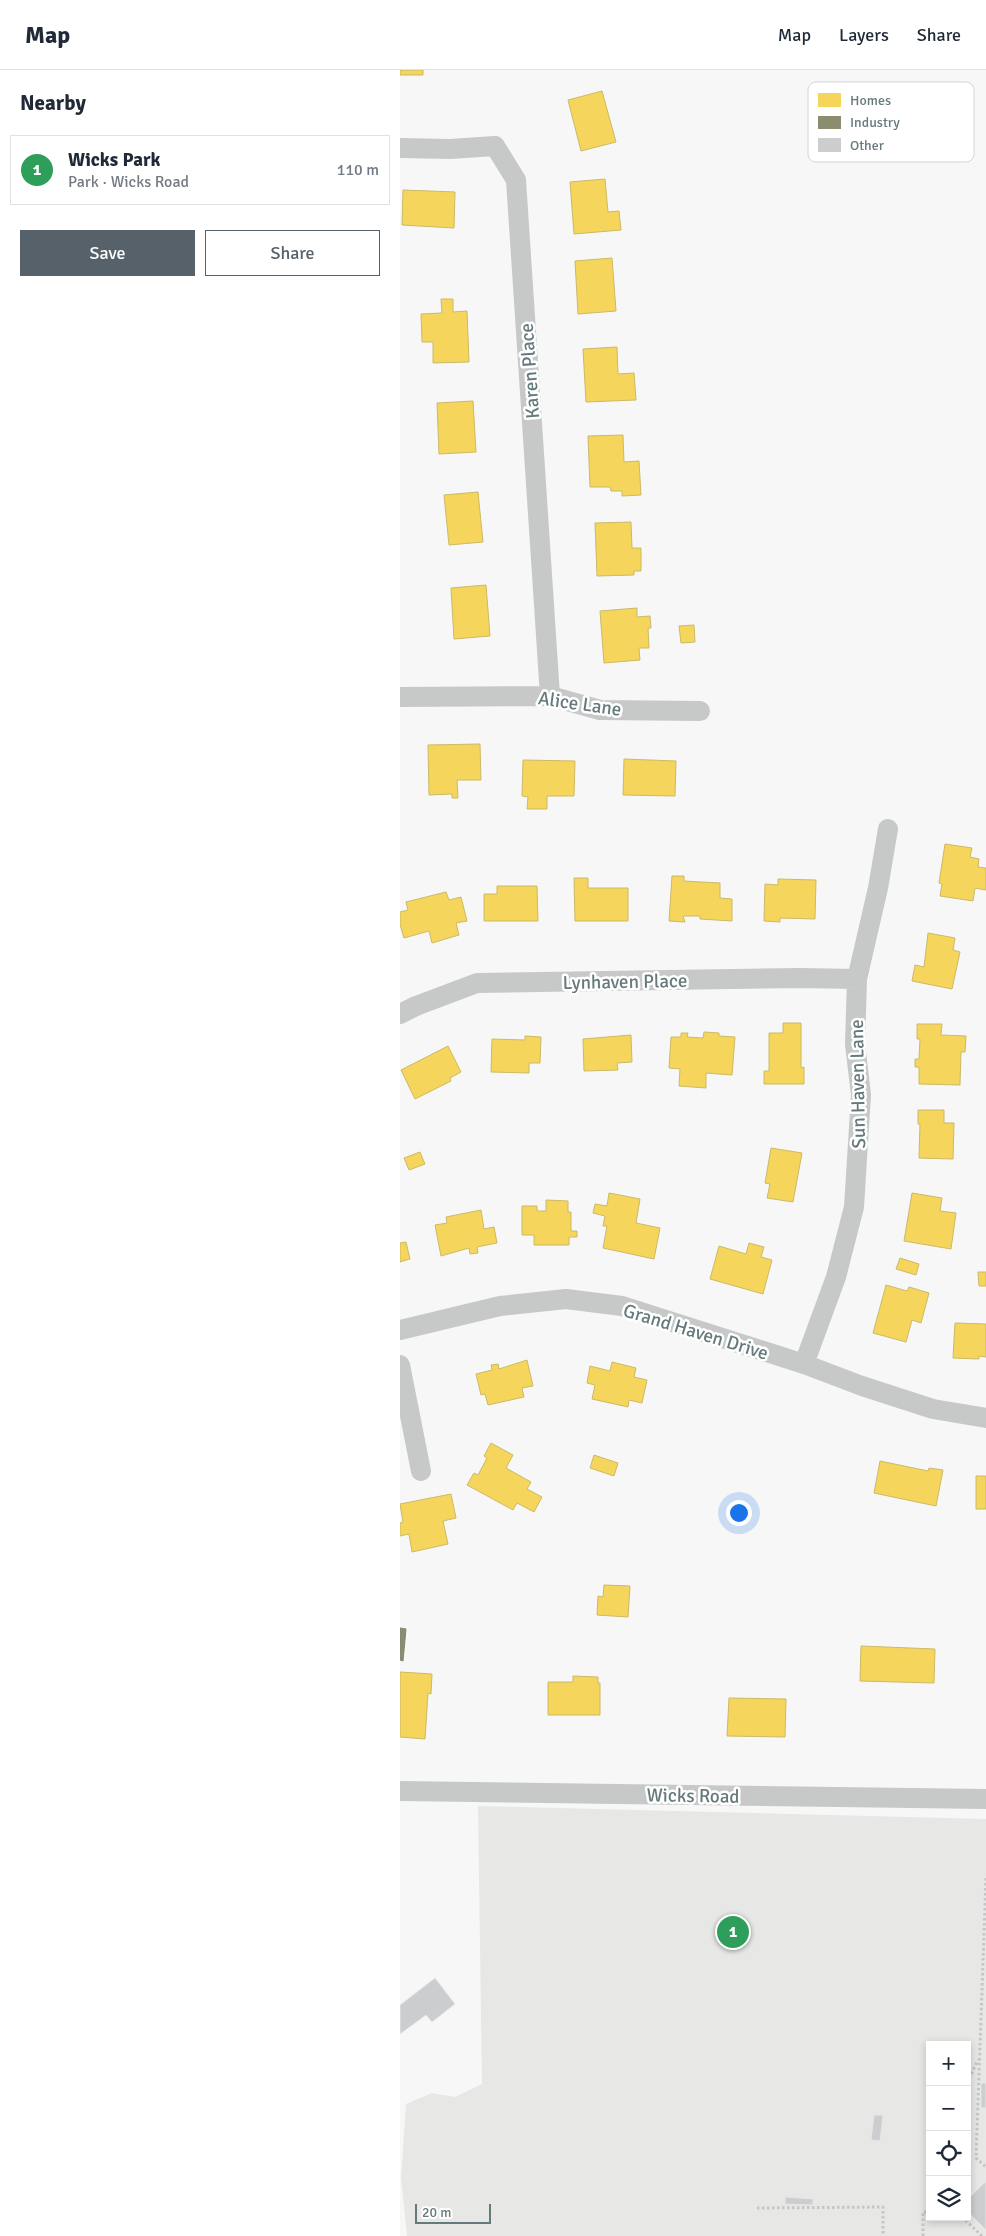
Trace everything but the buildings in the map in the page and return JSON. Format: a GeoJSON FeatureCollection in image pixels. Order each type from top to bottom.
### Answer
{"type":"FeatureCollection","features":[{"type":"Feature","properties":{"kind":"street","name":"Karen Place"},"geometry":{"type":"LineString","coordinates":[[400,148],[450,149],[495,146],[516,180],[550,696]]}},
{"type":"Feature","properties":{"kind":"street","name":"Alice Lane"},"geometry":{"type":"LineString","coordinates":[[400,697],[550,696],[600,710],[700,711]]}},
{"type":"Feature","properties":{"kind":"street","name":"Sun Haven Lane"},"geometry":{"type":"LineString","coordinates":[[804,1364],[836,1277],[854,1207],[861,1095],[855,1044],[857,979],[878,888],[888,829]]}},
{"type":"Feature","properties":{"kind":"street","name":"Lynhaven Place"},"geometry":{"type":"LineString","coordinates":[[400,1014],[416,1006],[477,984],[799,978],[857,979]]}},
{"type":"Feature","properties":{"kind":"street","name":"Grand Haven Drive"},"geometry":{"type":"LineString","coordinates":[[400,1330],[500,1306],[566,1300],[622,1306],[804,1364],[862,1386],[933,1409],[986,1418]]}},
{"type":"Feature","properties":{"kind":"street"},"geometry":{"type":"LineString","coordinates":[[400,1366],[421,1471]]}},
{"type":"Feature","properties":{"kind":"street","name":"Wicks Road"},"geometry":{"type":"LineString","coordinates":[[400,1791],[986,1799]]}},
{"type":"Feature","properties":{"kind":"path"},"geometry":{"type":"LineString","coordinates":[[986,1878],[976,2158],[986,2167]]}},
{"type":"Feature","properties":{"kind":"path"},"geometry":{"type":"LineString","coordinates":[[971,2074],[979,2057]]}},
{"type":"Feature","properties":{"kind":"path"},"geometry":{"type":"LineString","coordinates":[[757,2208],[883,2207],[883,2236]]}},
{"type":"Feature","properties":{"kind":"path"},"geometry":{"type":"LineString","coordinates":[[923,2236],[924,2212],[926,2212]]}},
{"type":"Feature","properties":{"kind":"path"},"geometry":{"type":"LineString","coordinates":[[966,2221],[982,2236]]}},
{"type":"Feature","properties":{"kind":"shaded area"},"geometry":{"type":"Polygon","coordinates":[[[478,1806],[986,1819],[986,2236],[407,2236],[401,2178],[406,2104],[432,2093],[455,2097],[482,2084],[478,1806]]]}},
{"type":"Feature","properties":{"kind":"place","name":"Wicks Park"},"geometry":{"type":"Point","coordinates":[733,1932]}}]}
